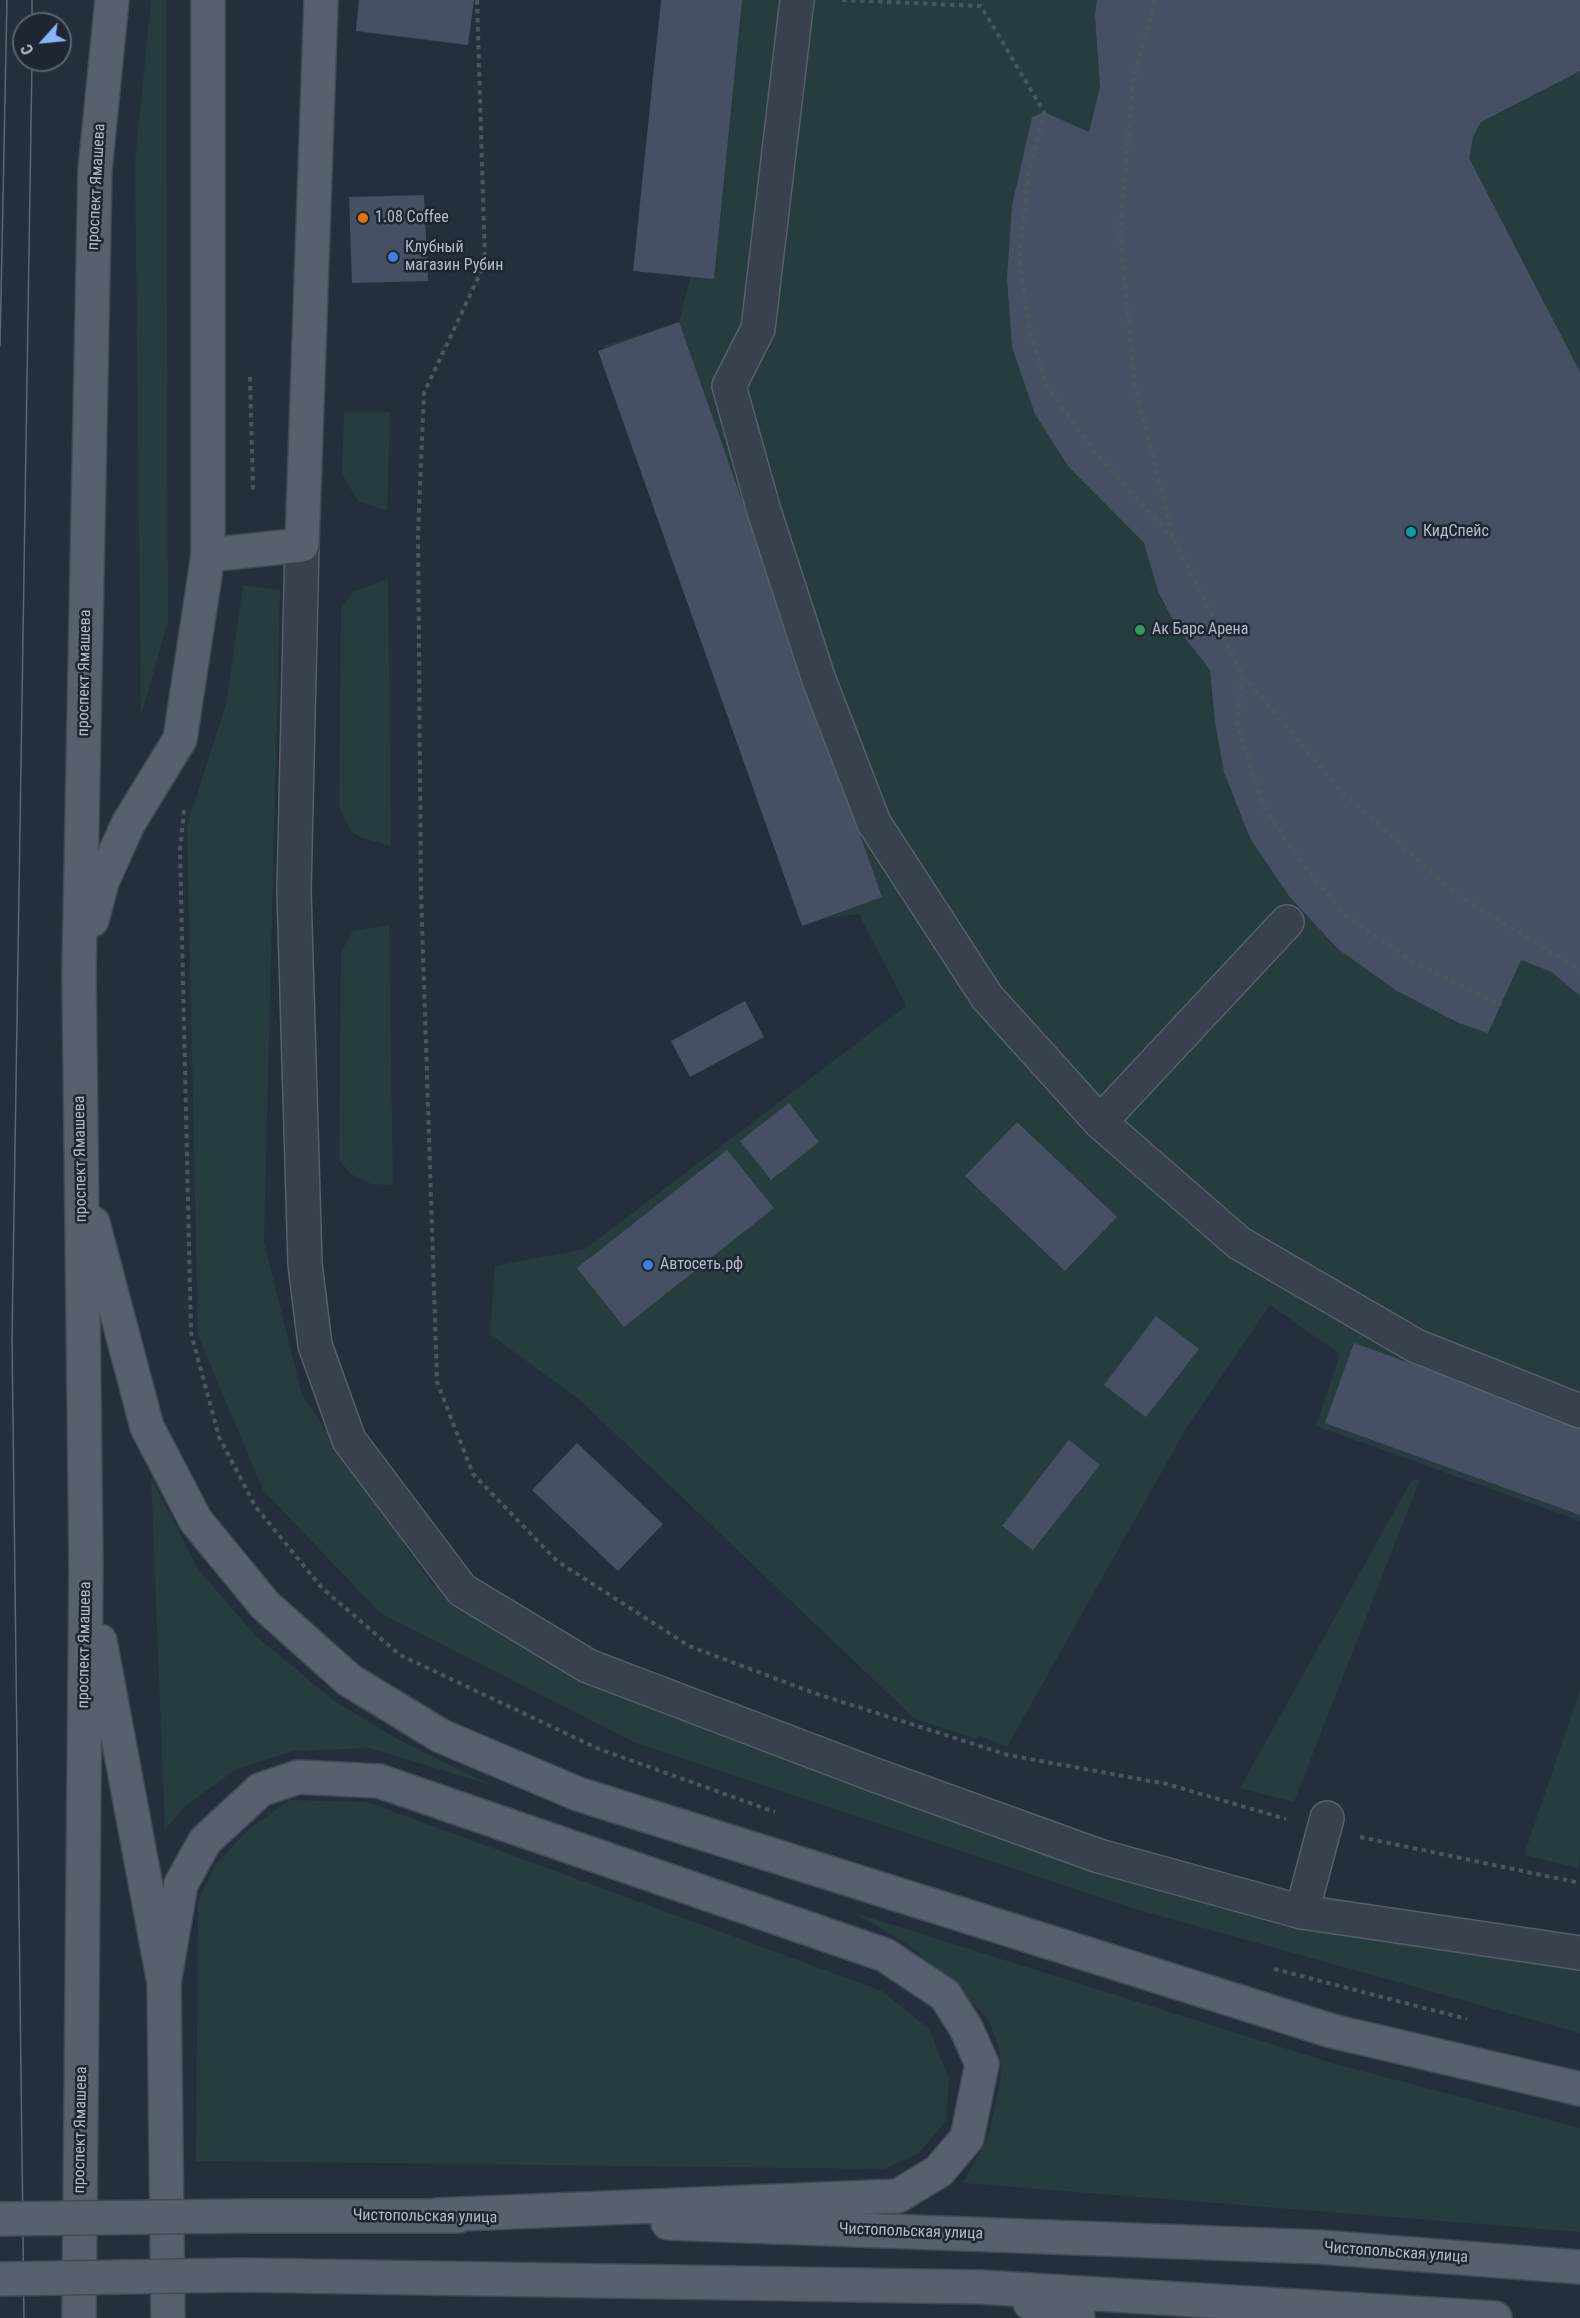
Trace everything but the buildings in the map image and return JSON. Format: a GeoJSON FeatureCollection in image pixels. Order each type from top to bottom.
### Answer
{"type":"FeatureCollection","features":[{"type":"Feature","properties":{"kind":"main road","name":"проспект Ямашева"},"geometry":{"type":"LineString","coordinates":[[79,2318],[86,1566],[79,972],[95,170],[112,0]]}},
{"type":"Feature","properties":{"kind":"main road"},"geometry":{"type":"LineString","coordinates":[[79,972],[102,882],[128,824],[180,739],[208,555],[208,0]]}},
{"type":"Feature","properties":{"kind":"main road"},"geometry":{"type":"LineString","coordinates":[[208,555],[302,545],[321,0]]}},
{"type":"Feature","properties":{"kind":"main road"},"geometry":{"type":"LineString","coordinates":[[81,1175],[147,1427],[196,1521],[265,1605],[349,1680],[431,1730],[578,1794],[1321,2028],[1580,2089]]}},
{"type":"Feature","properties":{"kind":"main road"},"geometry":{"type":"LineString","coordinates":[[86,1566],[164,1983],[168,2318]]}},
{"type":"Feature","properties":{"kind":"main road"},"geometry":{"type":"LineString","coordinates":[[164,1983],[181,1884],[205,1841],[260,1790],[298,1777],[379,1781],[885,1956],[945,1995],[966,2028],[982,2064],[967,2138],[939,2171],[898,2196],[437,2215]]}},
{"type":"Feature","properties":{"kind":"main road","name":"Чистопольская улица"},"geometry":{"type":"LineString","coordinates":[[0,2218],[437,2215],[1320,2247],[1580,2267]]}},
{"type":"Feature","properties":{"kind":"main road"},"geometry":{"type":"LineString","coordinates":[[0,2279],[242,2275],[980,2288],[1495,2318]]}},
{"type":"Feature","properties":{"kind":"main road"},"geometry":{"type":"LineString","coordinates":[[980,2288],[1078,2318]]}},
{"type":"Feature","properties":{"kind":"lane"},"geometry":{"type":"LineString","coordinates":[[797,0],[758,329],[729,386],[764,511],[819,680],[874,823],[987,997],[1100,1122],[1239,1244],[1416,1346],[1580,1410]]}},
{"type":"Feature","properties":{"kind":"lane"},"geometry":{"type":"LineString","coordinates":[[302,545],[294,891],[305,1264],[315,1345],[350,1440],[462,1590],[588,1666],[872,1774],[1099,1856],[1302,1912],[1580,1953]]}},
{"type":"Feature","properties":{"kind":"lane"},"geometry":{"type":"LineString","coordinates":[[1100,1122],[1287,922]]}},
{"type":"Feature","properties":{"kind":"lane"},"geometry":{"type":"LineString","coordinates":[[1302,1912],[1325,1824]]}},
{"type":"Feature","properties":{"kind":"path"},"geometry":{"type":"LineString","coordinates":[[477,0],[485,263],[424,393],[418,534],[421,892],[437,1382],[473,1474],[557,1561],[689,1646],[814,1693],[1008,1755],[1167,1784],[1325,1824],[1580,1883]]}},
{"type":"Feature","properties":{"kind":"path"},"geometry":{"type":"LineString","coordinates":[[842,0],[981,6],[1044,112],[1029,171],[1019,257],[1030,332],[1047,387],[1096,454],[1173,538]]}},
{"type":"Feature","properties":{"kind":"path"},"geometry":{"type":"LineString","coordinates":[[1155,0],[1133,82],[1120,234],[1135,386],[1173,538],[1242,675],[1340,790],[1453,892],[1580,970]]}},
{"type":"Feature","properties":{"kind":"path"},"geometry":{"type":"LineString","coordinates":[[1242,675],[1238,724],[1263,806],[1301,862],[1345,915],[1408,959],[1501,1005]]}},
{"type":"Feature","properties":{"kind":"path"},"geometry":{"type":"LineString","coordinates":[[185,805],[180,850],[191,1333],[219,1437],[255,1506],[322,1588],[400,1655],[599,1749],[778,1813]]}},
{"type":"Feature","properties":{"kind":"path"},"geometry":{"type":"LineString","coordinates":[[1270,1968],[1477,2022]]}},
{"type":"Feature","properties":{"kind":"green space"},"geometry":{"type":"Polygon","coordinates":[[[151,0],[166,0],[168,621],[141,716],[135,161],[151,0]]]}},
{"type":"Feature","properties":{"kind":"green space","name":"Ак Барс Арена"},"geometry":{"type":"Polygon","coordinates":[[[727,0],[1580,0],[1580,1521],[1316,1426],[1340,1354],[1270,1305],[1187,1427],[1007,1747],[979,1735],[976,1739],[915,1719],[581,1401],[490,1334],[495,1266],[585,1249],[906,1006],[859,914],[800,922],[603,346],[679,322],[694,263],[727,0]]]}},
{"type":"Feature","properties":{"kind":"green space"},"geometry":{"type":"Polygon","coordinates":[[[344,412],[390,412],[387,511],[358,501],[342,474],[344,412]]]}},
{"type":"Feature","properties":{"kind":"green space"},"geometry":{"type":"Polygon","coordinates":[[[388,579],[391,846],[360,837],[351,831],[339,807],[341,609],[354,591],[388,579]]]}},
{"type":"Feature","properties":{"kind":"green space"},"geometry":{"type":"Polygon","coordinates":[[[243,585],[280,590],[264,1242],[302,1395],[431,1583],[593,1676],[1091,1858],[1580,1967],[1580,2033],[1139,1910],[636,1743],[380,1613],[263,1490],[198,1335],[187,826],[226,704],[243,585]]]}},
{"type":"Feature","properties":{"kind":"green space"},"geometry":{"type":"Polygon","coordinates":[[[389,925],[393,1185],[371,1184],[351,1174],[339,1160],[341,952],[353,931],[389,925]]]}},
{"type":"Feature","properties":{"kind":"green space"},"geometry":{"type":"Polygon","coordinates":[[[151,1477],[198,1569],[256,1636],[333,1700],[399,1740],[491,1785],[369,1748],[293,1751],[235,1770],[184,1807],[165,1830],[151,1477]]]}},
{"type":"Feature","properties":{"kind":"green space"},"geometry":{"type":"Polygon","coordinates":[[[1420,1479],[1294,1802],[1240,1788],[1411,1481],[1420,1479]]]}},
{"type":"Feature","properties":{"kind":"green space"},"geometry":{"type":"Polygon","coordinates":[[[1580,1690],[1580,1857],[1578,1868],[1524,1855],[1580,1690]]]}},
{"type":"Feature","properties":{"kind":"green space"},"geometry":{"type":"Polygon","coordinates":[[[289,1800],[367,1802],[882,1991],[929,2029],[949,2079],[946,2121],[918,2154],[884,2169],[196,2161],[198,1901],[215,1865],[248,1830],[289,1800]]]}},
{"type":"Feature","properties":{"kind":"green space"},"geometry":{"type":"Polygon","coordinates":[[[855,1913],[1335,2064],[1580,2128],[1580,2232],[963,2183],[988,2137],[1001,2079],[999,2047],[988,2019],[955,1984],[907,1944],[855,1913]]]}},
{"type":"Feature","properties":{"kind":"tram line"},"geometry":{"type":"LineString","coordinates":[[0,346],[7,0]]}},
{"type":"Feature","properties":{"kind":"tram line"},"geometry":{"type":"LineString","coordinates":[[32,0],[32,12]]}},
{"type":"Feature","properties":{"kind":"tram line"},"geometry":{"type":"LineString","coordinates":[[24,2318],[12,1339],[32,72]]}},
{"type":"Feature","properties":{"kind":"place","name":"1.08 Coffee"},"geometry":{"type":"Point","coordinates":[363,218]}},
{"type":"Feature","properties":{"kind":"place","name":"Клубный магазин Рубин"},"geometry":{"type":"Point","coordinates":[393,257]}},
{"type":"Feature","properties":{"kind":"place","name":"КидСпейс"},"geometry":{"type":"Point","coordinates":[1411,532]}},
{"type":"Feature","properties":{"kind":"place","name":"Ак Барс Арена"},"geometry":{"type":"Point","coordinates":[1140,630]}},
{"type":"Feature","properties":{"kind":"place","name":"Автосеть.рф"},"geometry":{"type":"Point","coordinates":[648,1265]}}]}
